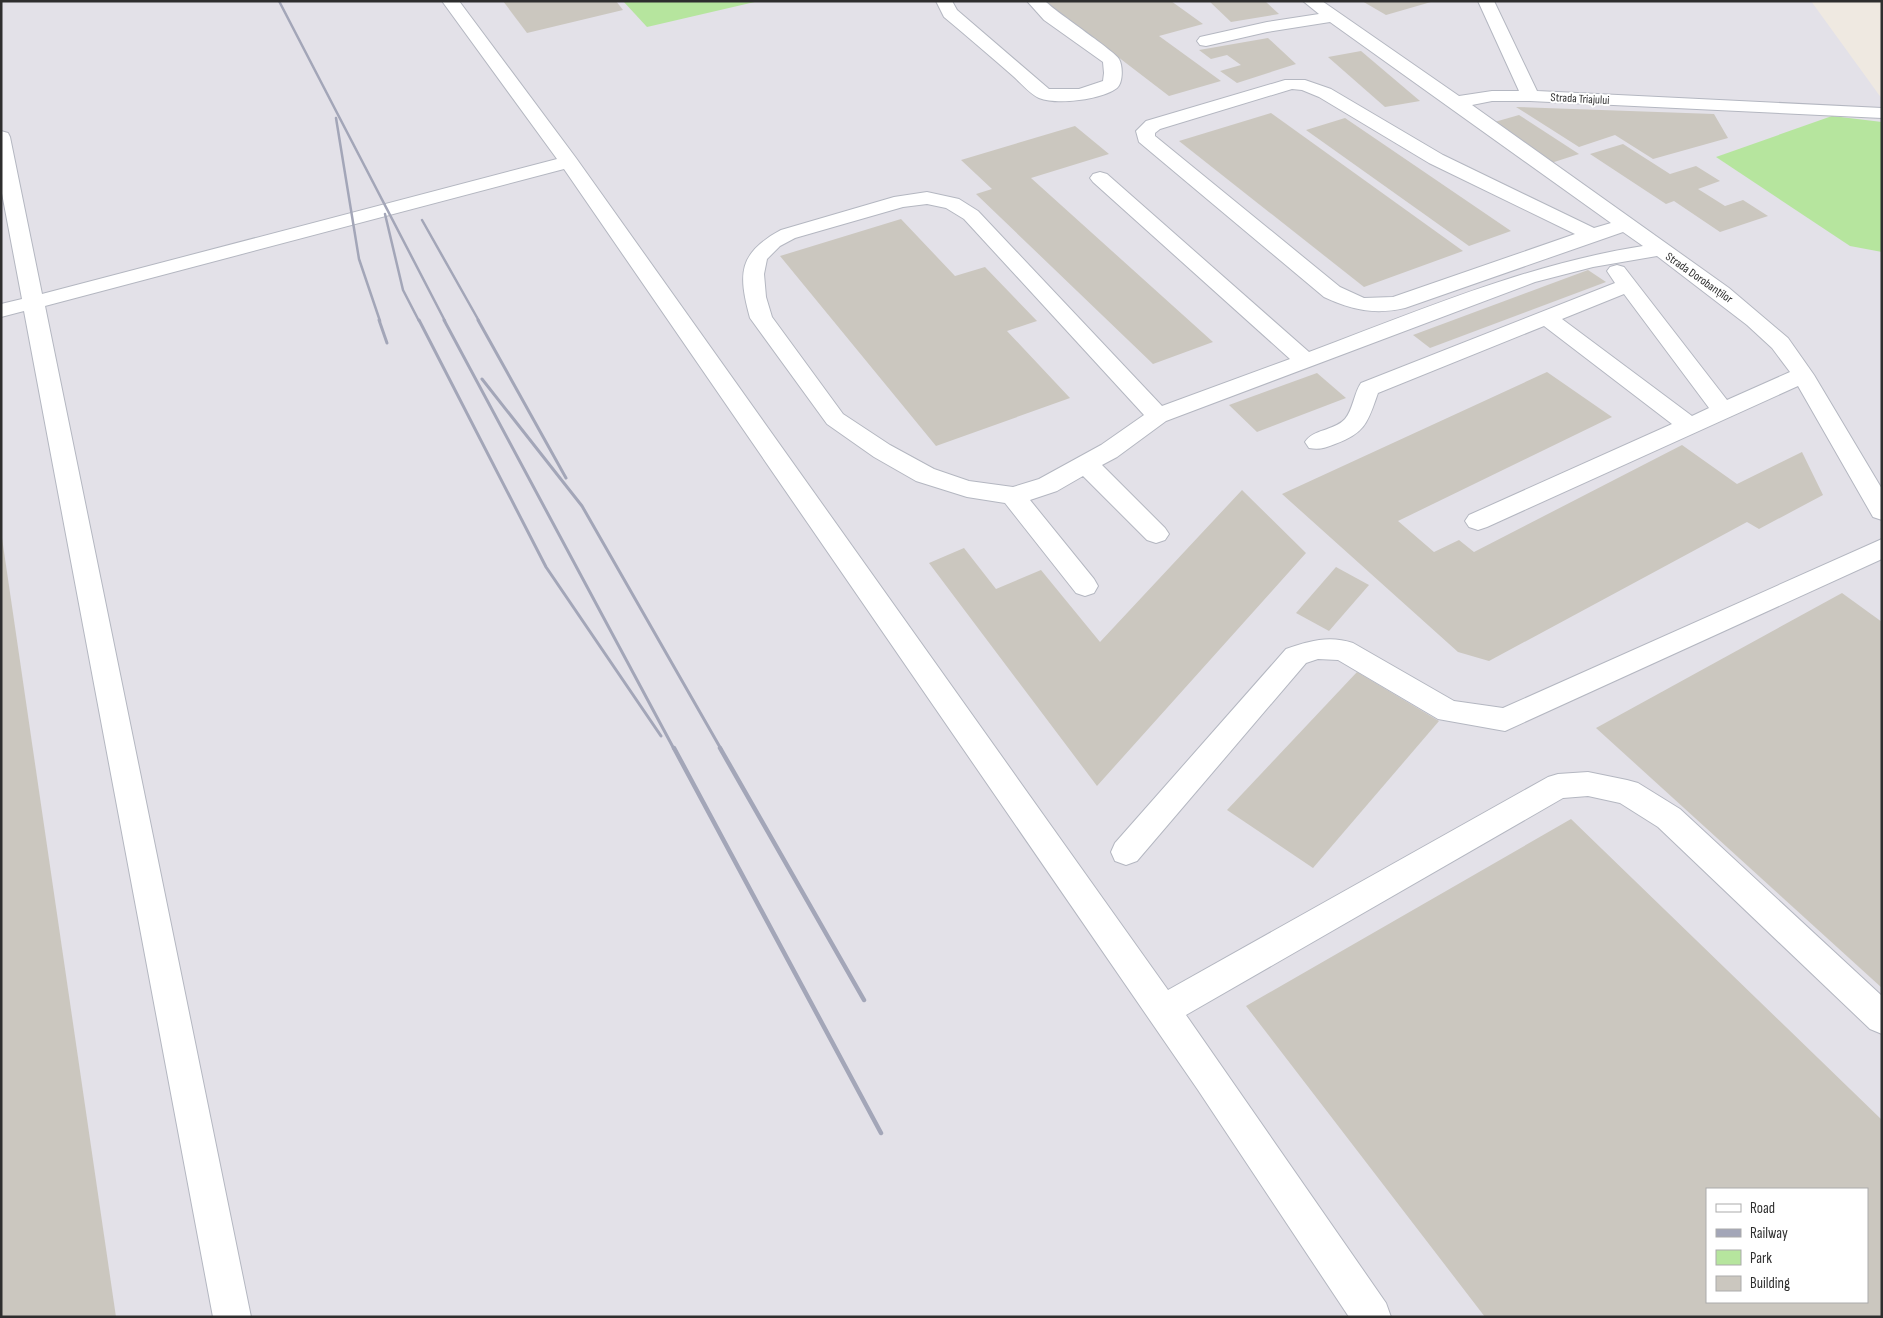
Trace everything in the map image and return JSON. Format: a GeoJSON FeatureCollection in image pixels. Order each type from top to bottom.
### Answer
{"type":"FeatureCollection","features":[{"type":"Feature","properties":{"kind":"street"},"geometry":{"type":"LineString","coordinates":[[450,1],[569,162],[1162,1011],[1372,1317]]}},
{"type":"Feature","properties":{"kind":"street"},"geometry":{"type":"LineString","coordinates":[[944,1],[950,13],[1044,94],[1063,97],[1096,92],[1111,84],[1113,73],[1111,60],[1050,16],[1035,1]]}},
{"type":"Feature","properties":{"kind":"street"},"geometry":{"type":"LineString","coordinates":[[1311,1],[1331,17],[1456,102]]}},
{"type":"Feature","properties":{"kind":"street"},"geometry":{"type":"LineString","coordinates":[[1486,1],[1530,96]]}},
{"type":"Feature","properties":{"kind":"street"},"geometry":{"type":"LineString","coordinates":[[1206,41],[1267,27],[1331,17]]}},
{"type":"Feature","properties":{"kind":"street"},"geometry":{"type":"LineString","coordinates":[[1593,236],[1436,159],[1325,93],[1305,85],[1291,84],[1153,125],[1145,131],[1146,138],[1332,292],[1352,302],[1365,305],[1376,307],[1397,303],[1593,236],[1624,225]]}},
{"type":"Feature","properties":{"kind":"street","name":"Strada Triajului"},"geometry":{"type":"LineString","coordinates":[[1456,102],[1492,96],[1530,96],[1882,113]]}},
{"type":"Feature","properties":{"kind":"street","name":"Strada Dorobanților"},"geometry":{"type":"LineString","coordinates":[[1456,102],[1624,225],[1721,293],[1755,320],[1780,344],[1803,375],[1882,510]]}},
{"type":"Feature","properties":{"kind":"street"},"geometry":{"type":"LineString","coordinates":[[1,137],[232,1317]]}},
{"type":"Feature","properties":{"kind":"street"},"geometry":{"type":"LineString","coordinates":[[1,311],[569,162]]}},
{"type":"Feature","properties":{"kind":"street"},"geometry":{"type":"LineString","coordinates":[[1100,178],[1306,361]]}},
{"type":"Feature","properties":{"kind":"street"},"geometry":{"type":"LineString","coordinates":[[1158,416],[971,214],[952,202],[927,198],[901,201],[788,234],[773,242],[757,257],[754,274],[755,297],[761,318],[835,419],[882,451],[925,475],[967,489],[1013,496],[1048,484],[1109,451],[1158,416],[1528,278],[1606,257],[1659,250]]}},
{"type":"Feature","properties":{"kind":"street"},"geometry":{"type":"LineString","coordinates":[[1606,257],[1723,411]]}},
{"type":"Feature","properties":{"kind":"street"},"geometry":{"type":"LineString","coordinates":[[1317,442],[1345,431],[1357,420],[1362,403],[1370,388],[1628,285]]}},
{"type":"Feature","properties":{"kind":"street"},"geometry":{"type":"LineString","coordinates":[[1547,318],[1690,426]]}},
{"type":"Feature","properties":{"kind":"street"},"geometry":{"type":"LineString","coordinates":[[1478,521],[1803,375]]}},
{"type":"Feature","properties":{"kind":"street"},"geometry":{"type":"LineString","coordinates":[[1085,463],[1156,534]]}},
{"type":"Feature","properties":{"kind":"street"},"geometry":{"type":"LineString","coordinates":[[1013,496],[1085,586]]}},
{"type":"Feature","properties":{"kind":"street"},"geometry":{"type":"LineString","coordinates":[[1126,852],[1296,656],[1318,649],[1343,650],[1448,711],[1505,720],[1882,548]]}},
{"type":"Feature","properties":{"kind":"street"},"geometry":{"type":"LineString","coordinates":[[1162,1011],[1558,786],[1588,784],[1627,792],[1669,818],[1882,1018]]}},
{"type":"Feature","properties":{"kind":"shaded area"},"geometry":{"type":"Polygon","coordinates":[[[1,1],[1811,1],[1882,99],[1882,1317],[1,1317],[1,1]]]}},
{"type":"Feature","properties":{"kind":"green space"},"geometry":{"type":"Polygon","coordinates":[[[623,1],[759,1],[647,27],[623,1]]]}},
{"type":"Feature","properties":{"kind":"green space"},"geometry":{"type":"Polygon","coordinates":[[[1832,116],[1882,122],[1882,252],[1850,246],[1716,157],[1832,116]]]}},
{"type":"Feature","properties":{"kind":"building"},"geometry":{"type":"Polygon","coordinates":[[[503,1],[616,1],[623,10],[527,33],[503,1]]]}},
{"type":"Feature","properties":{"kind":"building"},"geometry":{"type":"Polygon","coordinates":[[[1045,1],[1171,1],[1203,24],[1159,36],[1221,81],[1169,96],[1045,1]]]}},
{"type":"Feature","properties":{"kind":"building"},"geometry":{"type":"Polygon","coordinates":[[[1209,1],[1265,1],[1279,14],[1231,22],[1209,1]]]}},
{"type":"Feature","properties":{"kind":"building"},"geometry":{"type":"Polygon","coordinates":[[[1362,1],[1430,1],[1431,2],[1386,15],[1362,1]]]}},
{"type":"Feature","properties":{"kind":"building"},"geometry":{"type":"Polygon","coordinates":[[[1268,38],[1296,64],[1237,83],[1220,71],[1241,65],[1227,55],[1211,59],[1199,50],[1268,38]]]}},
{"type":"Feature","properties":{"kind":"building"},"geometry":{"type":"Polygon","coordinates":[[[1361,51],[1420,101],[1385,107],[1328,57],[1361,51]]]}},
{"type":"Feature","properties":{"kind":"building"},"geometry":{"type":"Polygon","coordinates":[[[1516,107],[1714,114],[1728,138],[1653,159],[1615,135],[1579,147],[1516,107]]]}},
{"type":"Feature","properties":{"kind":"building"},"geometry":{"type":"Polygon","coordinates":[[[1271,113],[1463,251],[1364,287],[1179,141],[1271,113]]]}},
{"type":"Feature","properties":{"kind":"building"},"geometry":{"type":"Polygon","coordinates":[[[1519,115],[1579,154],[1551,163],[1491,123],[1519,115]]]}},
{"type":"Feature","properties":{"kind":"building"},"geometry":{"type":"Polygon","coordinates":[[[1345,118],[1511,231],[1469,246],[1306,130],[1345,118]]]}},
{"type":"Feature","properties":{"kind":"building"},"geometry":{"type":"Polygon","coordinates":[[[1075,126],[1109,154],[1031,178],[1213,342],[1153,364],[976,194],[992,189],[961,160],[1075,126]]]}},
{"type":"Feature","properties":{"kind":"building"},"geometry":{"type":"Polygon","coordinates":[[[1623,144],[1670,174],[1696,166],[1720,181],[1698,189],[1725,206],[1743,200],[1768,216],[1720,232],[1674,201],[1666,204],[1590,154],[1623,144]]]}},
{"type":"Feature","properties":{"kind":"building"},"geometry":{"type":"Polygon","coordinates":[[[901,219],[955,276],[985,267],[1037,321],[1007,331],[1070,398],[936,446],[780,256],[901,219]]]}},
{"type":"Feature","properties":{"kind":"building"},"geometry":{"type":"Polygon","coordinates":[[[1588,270],[1606,282],[1430,348],[1413,335],[1588,270]]]}},
{"type":"Feature","properties":{"kind":"building"},"geometry":{"type":"Polygon","coordinates":[[[1547,372],[1612,417],[1398,521],[1434,552],[1459,540],[1474,552],[1682,445],[1737,484],[1802,452],[1823,495],[1759,529],[1747,522],[1489,661],[1458,652],[1282,494],[1547,372]]]}},
{"type":"Feature","properties":{"kind":"building"},"geometry":{"type":"Polygon","coordinates":[[[1317,373],[1346,398],[1257,432],[1229,405],[1317,373]]]}},
{"type":"Feature","properties":{"kind":"building"},"geometry":{"type":"Polygon","coordinates":[[[1242,490],[1306,553],[1097,786],[929,563],[964,548],[996,589],[1041,570],[1100,642],[1242,490]]]}},
{"type":"Feature","properties":{"kind":"building"},"geometry":{"type":"Polygon","coordinates":[[[2,538],[116,1317],[1,1317],[2,538]]]}},
{"type":"Feature","properties":{"kind":"building"},"geometry":{"type":"Polygon","coordinates":[[[1336,567],[1369,585],[1329,631],[1296,613],[1336,567]]]}},
{"type":"Feature","properties":{"kind":"building"},"geometry":{"type":"Polygon","coordinates":[[[1842,593],[1882,622],[1882,988],[1596,728],[1842,593]]]}},
{"type":"Feature","properties":{"kind":"building"},"geometry":{"type":"Polygon","coordinates":[[[1357,672],[1439,721],[1313,868],[1227,810],[1357,672]]]}},
{"type":"Feature","properties":{"kind":"building"},"geometry":{"type":"Polygon","coordinates":[[[1571,819],[1882,1120],[1882,1317],[1485,1317],[1246,1006],[1571,819]]]}},
{"type":"Feature","properties":{"kind":"railway"},"geometry":{"type":"LineString","coordinates":[[279,1],[445,321]]}},
{"type":"Feature","properties":{"kind":"railway"},"geometry":{"type":"LineString","coordinates":[[336,118],[359,259],[380,321]]}},
{"type":"Feature","properties":{"kind":"railway"},"geometry":{"type":"LineString","coordinates":[[385,214],[403,290],[419,321]]}},
{"type":"Feature","properties":{"kind":"railway"},"geometry":{"type":"LineString","coordinates":[[422,220],[479,321]]}},
{"type":"Feature","properties":{"kind":"railway"},"geometry":{"type":"LineString","coordinates":[[379,320],[387,343]]}},
{"type":"Feature","properties":{"kind":"railway"},"geometry":{"type":"LineString","coordinates":[[419,320],[546,567],[661,736]]}},
{"type":"Feature","properties":{"kind":"railway"},"geometry":{"type":"LineString","coordinates":[[444,320],[674,749]]}},
{"type":"Feature","properties":{"kind":"railway"},"geometry":{"type":"LineString","coordinates":[[478,320],[566,478]]}},
{"type":"Feature","properties":{"kind":"railway"},"geometry":{"type":"LineString","coordinates":[[482,379],[582,506],[721,749]]}},
{"type":"Feature","properties":{"kind":"railway"},"geometry":{"type":"LineString","coordinates":[[674,748],[881,1133]]}},
{"type":"Feature","properties":{"kind":"railway"},"geometry":{"type":"LineString","coordinates":[[720,748],[864,1000]]}}]}
